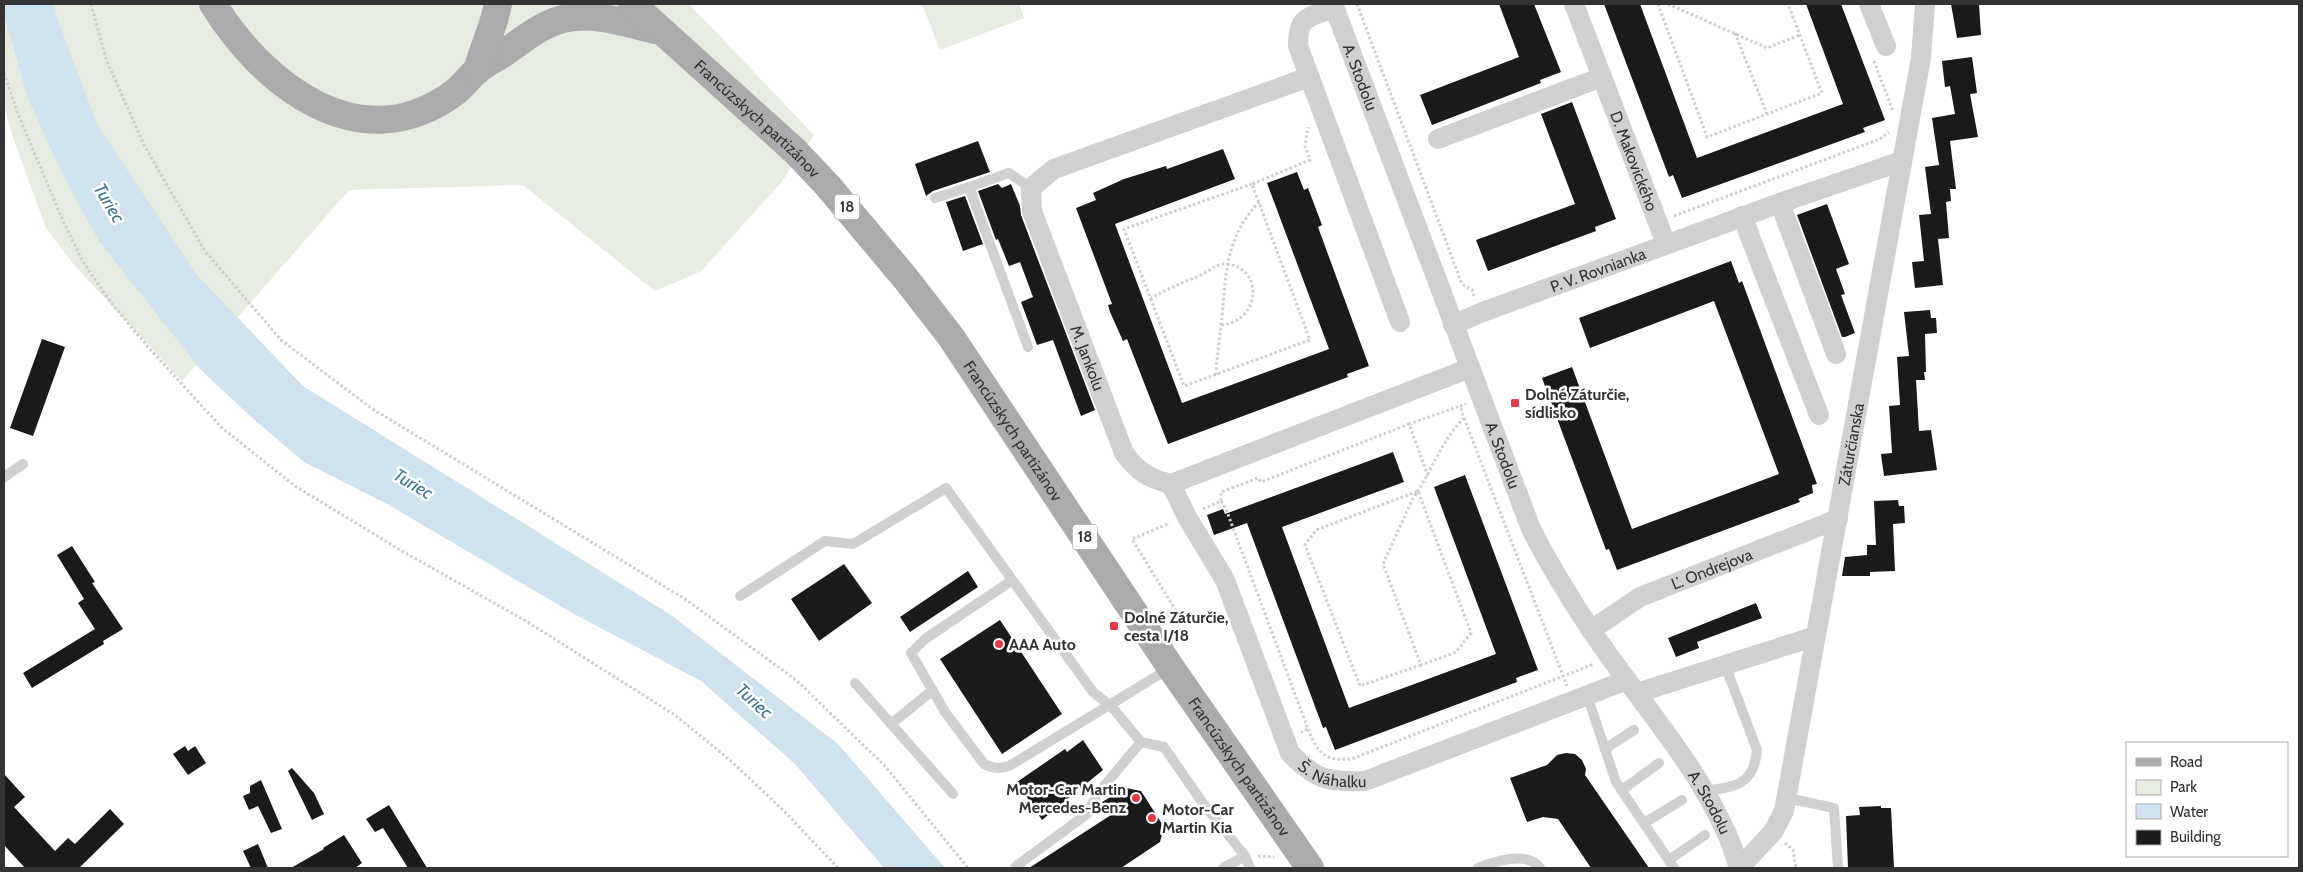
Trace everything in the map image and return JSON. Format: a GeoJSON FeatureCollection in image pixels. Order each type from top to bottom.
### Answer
{"type":"FeatureCollection","features":[{"type":"Feature","properties":{"kind":"main road"},"geometry":{"type":"LineString","coordinates":[[213,4],[251,56],[277,80],[307,101],[330,112],[352,118],[373,120],[403,116],[427,108],[454,93],[477,70],[535,30],[562,19],[585,16],[667,33]]}},
{"type":"Feature","properties":{"kind":"main road"},"geometry":{"type":"LineString","coordinates":[[477,70],[482,50],[491,32],[498,4]]}},
{"type":"Feature","properties":{"kind":"main road","name":"18"},"geometry":{"type":"LineString","coordinates":[[632,4],[667,33]]}},
{"type":"Feature","properties":{"kind":"main road","name":"Francúzskych partizánov"},"geometry":{"type":"LineString","coordinates":[[667,33],[795,152],[877,242],[951,337],[1171,668],[1310,868]]}},
{"type":"Feature","properties":{"kind":"street","name":"D. Makovického"},"geometry":{"type":"LineString","coordinates":[[1574,4],[1666,244]]}},
{"type":"Feature","properties":{"kind":"street"},"geometry":{"type":"LineString","coordinates":[[1870,4],[1879,52]]}},
{"type":"Feature","properties":{"kind":"street","name":"Záturčianska"},"geometry":{"type":"LineString","coordinates":[[1739,868],[1773,832],[1784,811],[1787,798],[1921,58],[1925,4]]}},
{"type":"Feature","properties":{"kind":"street","name":"A. Stodolu"},"geometry":{"type":"LineString","coordinates":[[1400,322],[1298,46],[1298,29],[1303,20],[1333,6],[1531,529],[1553,571],[1591,630],[1632,686],[1704,792],[1726,832],[1739,868]]}},
{"type":"Feature","properties":{"kind":"street"},"geometry":{"type":"LineString","coordinates":[[1438,139],[1602,76]]}},
{"type":"Feature","properties":{"kind":"street"},"geometry":{"type":"LineString","coordinates":[[1032,188],[1054,169],[1309,77]]}},
{"type":"Feature","properties":{"kind":"street","name":"P. V. Rovnianka"},"geometry":{"type":"LineString","coordinates":[[1453,325],[1480,313],[1742,216],[1902,160]]}},
{"type":"Feature","properties":{"kind":"street","name":"M. Jankolu"},"geometry":{"type":"LineString","coordinates":[[1032,188],[1032,211],[1124,453],[1137,470],[1156,480],[1171,484]]}},
{"type":"Feature","properties":{"kind":"street"},"geometry":{"type":"LineString","coordinates":[[1780,203],[1836,354]]}},
{"type":"Feature","properties":{"kind":"street"},"geometry":{"type":"LineString","coordinates":[[1742,216],[1819,415]]}},
{"type":"Feature","properties":{"kind":"street"},"geometry":{"type":"LineString","coordinates":[[1171,484],[1470,368]]}},
{"type":"Feature","properties":{"kind":"street","name":"Š. Náhalku"},"geometry":{"type":"LineString","coordinates":[[1171,484],[1187,517],[1224,580],[1290,753],[1308,772],[1326,779],[1341,782],[1364,781],[1580,698],[1725,665],[1816,636]]}},
{"type":"Feature","properties":{"kind":"street","name":"Ľ. Ondrejova"},"geometry":{"type":"LineString","coordinates":[[1591,630],[1640,597],[1838,519]]}},
{"type":"Feature","properties":{"kind":"lane"},"geometry":{"type":"LineString","coordinates":[[935,198],[1009,173],[1032,188]]}},
{"type":"Feature","properties":{"kind":"lane"},"geometry":{"type":"LineString","coordinates":[[969,187],[1028,347]]}},
{"type":"Feature","properties":{"kind":"lane"},"geometry":{"type":"LineString","coordinates":[[4,477],[23,464]]}},
{"type":"Feature","properties":{"kind":"lane"},"geometry":{"type":"LineString","coordinates":[[740,596],[825,541],[853,544],[946,488],[1011,581],[1093,692],[1111,706],[1140,742],[1164,747],[1202,802],[1244,856],[1250,868]]}},
{"type":"Feature","properties":{"kind":"lane"},"geometry":{"type":"LineString","coordinates":[[1011,581],[925,640],[911,653],[945,712],[984,764],[991,768],[1001,769],[1111,706],[1171,668]]}},
{"type":"Feature","properties":{"kind":"lane"},"geometry":{"type":"LineString","coordinates":[[1704,792],[1734,787],[1748,778],[1756,765],[1757,750],[1725,665]]}},
{"type":"Feature","properties":{"kind":"lane"},"geometry":{"type":"LineString","coordinates":[[855,683],[953,794]]}},
{"type":"Feature","properties":{"kind":"lane"},"geometry":{"type":"LineString","coordinates":[[891,724],[933,690]]}},
{"type":"Feature","properties":{"kind":"lane"},"geometry":{"type":"LineString","coordinates":[[1580,698],[1605,749],[1616,782],[1671,864],[1705,835]]}},
{"type":"Feature","properties":{"kind":"lane"},"geometry":{"type":"LineString","coordinates":[[1605,749],[1634,730]]}},
{"type":"Feature","properties":{"kind":"lane"},"geometry":{"type":"LineString","coordinates":[[1016,868],[1087,814],[1098,793],[1140,742]]}},
{"type":"Feature","properties":{"kind":"lane"},"geometry":{"type":"LineString","coordinates":[[1622,790],[1659,764]]}},
{"type":"Feature","properties":{"kind":"lane"},"geometry":{"type":"LineString","coordinates":[[1787,798],[1834,808],[1838,868]]}},
{"type":"Feature","properties":{"kind":"lane"},"geometry":{"type":"LineString","coordinates":[[1644,824],[1682,800]]}},
{"type":"Feature","properties":{"kind":"lane"},"geometry":{"type":"LineString","coordinates":[[1223,868],[1244,856]]}},
{"type":"Feature","properties":{"kind":"lane"},"geometry":{"type":"LineString","coordinates":[[1478,868],[1503,860],[1518,859],[1538,864],[1540,868]]}},
{"type":"Feature","properties":{"kind":"path"},"geometry":{"type":"LineString","coordinates":[[91,4],[106,58],[144,145],[205,251],[281,340],[371,408],[685,599],[796,680],[885,766],[968,868]]}},
{"type":"Feature","properties":{"kind":"path"},"geometry":{"type":"LineString","coordinates":[[1357,4],[1462,284],[1472,290],[1480,313]]}},
{"type":"Feature","properties":{"kind":"path"},"geometry":{"type":"LineString","coordinates":[[1658,4],[1707,137],[1822,93],[1788,4]]}},
{"type":"Feature","properties":{"kind":"path"},"geometry":{"type":"LineString","coordinates":[[1668,4],[1767,48],[1800,35]]}},
{"type":"Feature","properties":{"kind":"path"},"geometry":{"type":"LineString","coordinates":[[1735,34],[1767,114]]}},
{"type":"Feature","properties":{"kind":"path"},"geometry":{"type":"LineString","coordinates":[[1879,52],[1893,110],[1892,116]]}},
{"type":"Feature","properties":{"kind":"path"},"geometry":{"type":"LineString","coordinates":[[4,72],[18,114],[63,221],[83,262],[112,304],[148,347],[222,428],[295,486],[402,551],[526,621],[675,715],[731,761],[786,813],[838,868]]}},
{"type":"Feature","properties":{"kind":"path"},"geometry":{"type":"LineString","coordinates":[[1252,184],[1310,340],[1184,386],[1124,229],[1252,184],[1310,160],[1305,146],[1309,119]]}},
{"type":"Feature","properties":{"kind":"path"},"geometry":{"type":"LineString","coordinates":[[1669,214],[1673,216],[1880,139],[1888,133],[1890,128]]}},
{"type":"Feature","properties":{"kind":"path"},"geometry":{"type":"LineString","coordinates":[[1216,374],[1231,247],[1247,215],[1259,202]]}},
{"type":"Feature","properties":{"kind":"path"},"geometry":{"type":"LineString","coordinates":[[1150,299],[1172,286],[1204,273],[1211,268],[1228,264],[1242,271],[1248,277],[1253,292],[1253,300],[1247,313],[1242,318],[1221,325]]}},
{"type":"Feature","properties":{"kind":"path"},"geometry":{"type":"LineString","coordinates":[[1481,399],[1409,424],[1261,482],[1258,478],[1221,492],[1221,501],[1230,518],[1314,744],[1321,753],[1332,759],[1354,758],[1610,658]]}},
{"type":"Feature","properties":{"kind":"path"},"geometry":{"type":"LineString","coordinates":[[1460,406],[1564,677],[1580,698]]}},
{"type":"Feature","properties":{"kind":"path"},"geometry":{"type":"LineString","coordinates":[[1421,665],[1383,564],[1412,500],[1428,477],[1456,426],[1464,418]]}},
{"type":"Feature","properties":{"kind":"path"},"geometry":{"type":"LineString","coordinates":[[1409,424],[1428,477]]}},
{"type":"Feature","properties":{"kind":"path"},"geometry":{"type":"LineString","coordinates":[[1418,491],[1471,633],[1456,652],[1360,686],[1305,545],[1316,530],[1418,491]]}},
{"type":"Feature","properties":{"kind":"path"},"geometry":{"type":"LineString","coordinates":[[1145,628],[1176,612],[1132,539],[1221,501]]}},
{"type":"Feature","properties":{"kind":"path"},"geometry":{"type":"LineString","coordinates":[[1284,739],[1308,729]]}},
{"type":"Feature","properties":{"kind":"path"},"geometry":{"type":"LineString","coordinates":[[1773,832],[1794,850],[1796,868]]}},
{"type":"Feature","properties":{"kind":"path"},"geometry":{"type":"LineString","coordinates":[[1244,856],[1273,856],[1277,862]]}},
{"type":"Feature","properties":{"kind":"green space"},"geometry":{"type":"Polygon","coordinates":[[[4,4],[689,4],[814,135],[780,184],[701,271],[655,291],[523,185],[349,190],[182,381],[75,266],[46,228],[12,135],[4,106],[4,4]]]}},
{"type":"Feature","properties":{"kind":"green space"},"geometry":{"type":"Polygon","coordinates":[[[922,4],[1019,4],[1024,18],[940,50],[922,4]]]}},
{"type":"Feature","properties":{"kind":"water","name":"Turiec"},"geometry":{"type":"Polygon","coordinates":[[[4,4],[54,4],[57,18],[97,124],[197,275],[303,386],[671,615],[838,744],[945,868],[884,868],[795,764],[701,681],[574,614],[387,504],[304,462],[250,416],[200,369],[99,241],[64,177],[28,99],[4,14],[4,4]]]}},
{"type":"Feature","properties":{"kind":"building"},"geometry":{"type":"Polygon","coordinates":[[[1499,4],[1534,4],[1561,72],[1540,80],[1541,83],[1432,125],[1420,95],[1519,57],[1499,4]]]}},
{"type":"Feature","properties":{"kind":"building"},"geometry":{"type":"Polygon","coordinates":[[[1604,4],[1640,4],[1697,158],[1843,104],[1806,4],[1841,4],[1885,120],[1863,128],[1865,132],[1682,198],[1673,175],[1669,177],[1604,4]]]}},
{"type":"Feature","properties":{"kind":"building"},"geometry":{"type":"Polygon","coordinates":[[[1951,4],[1979,4],[1981,35],[1957,38],[1951,4]]]}},
{"type":"Feature","properties":{"kind":"building"},"geometry":{"type":"Polygon","coordinates":[[[1972,57],[1977,93],[1970,94],[1978,137],[1950,141],[1956,189],[1950,189],[1951,201],[1946,202],[1949,238],[1938,239],[1943,285],[1915,288],[1912,262],[1924,261],[1919,215],[1931,214],[1925,167],[1939,165],[1932,118],[1955,114],[1950,86],[1945,87],[1942,61],[1972,57]]]}},
{"type":"Feature","properties":{"kind":"building"},"geometry":{"type":"Polygon","coordinates":[[[1572,102],[1616,219],[1595,227],[1596,231],[1488,271],[1476,240],[1575,204],[1541,114],[1572,102]]]}},
{"type":"Feature","properties":{"kind":"building"},"geometry":{"type":"Polygon","coordinates":[[[978,141],[990,172],[933,191],[926,196],[915,164],[978,141]]]}},
{"type":"Feature","properties":{"kind":"building"},"geometry":{"type":"Polygon","coordinates":[[[1223,149],[1235,179],[1115,224],[1182,403],[1329,349],[1267,183],[1297,172],[1304,190],[1308,188],[1322,225],[1318,227],[1369,366],[1347,374],[1348,377],[1168,444],[1127,339],[1123,341],[1110,312],[1108,305],[1112,304],[1076,208],[1096,200],[1093,193],[1124,179],[1166,166],[1167,169],[1223,149]]]}},
{"type":"Feature","properties":{"kind":"building"},"geometry":{"type":"Polygon","coordinates":[[[998,184],[1002,188],[1011,184],[1095,410],[1081,416],[1053,340],[1037,345],[1021,302],[1033,297],[1020,262],[1009,266],[998,239],[996,240],[978,191],[998,184]]]}},
{"type":"Feature","properties":{"kind":"building"},"geometry":{"type":"Polygon","coordinates":[[[965,196],[983,244],[963,251],[946,202],[965,196]]]}},
{"type":"Feature","properties":{"kind":"building"},"geometry":{"type":"Polygon","coordinates":[[[1827,204],[1849,264],[1836,269],[1845,294],[1841,295],[1855,333],[1845,337],[1842,337],[1797,215],[1827,204]]]}},
{"type":"Feature","properties":{"kind":"building"},"geometry":{"type":"Polygon","coordinates":[[[1731,261],[1739,283],[1742,281],[1817,484],[1812,485],[1813,493],[1798,499],[1800,502],[1617,570],[1609,549],[1606,550],[1542,378],[1572,367],[1632,529],[1779,474],[1714,301],[1590,348],[1579,318],[1731,261]]]}},
{"type":"Feature","properties":{"kind":"building"},"geometry":{"type":"Polygon","coordinates":[[[1930,310],[1931,318],[1936,318],[1937,333],[1925,334],[1925,380],[1916,380],[1919,431],[1931,430],[1937,470],[1884,476],[1881,454],[1892,453],[1889,406],[1900,405],[1897,357],[1909,356],[1904,312],[1930,310]]]}},
{"type":"Feature","properties":{"kind":"building"},"geometry":{"type":"Polygon","coordinates":[[[42,339],[65,347],[33,436],[10,428],[42,339]]]}},
{"type":"Feature","properties":{"kind":"building"},"geometry":{"type":"Polygon","coordinates":[[[1393,452],[1404,482],[1282,527],[1349,708],[1496,654],[1434,487],[1465,475],[1538,670],[1516,678],[1517,682],[1335,750],[1326,727],[1323,728],[1247,523],[1214,535],[1207,515],[1223,509],[1225,514],[1393,452]]]}},
{"type":"Feature","properties":{"kind":"building"},"geometry":{"type":"Polygon","coordinates":[[[1898,500],[1899,506],[1904,506],[1905,523],[1893,524],[1895,571],[1870,572],[1870,576],[1842,576],[1845,557],[1867,555],[1867,545],[1876,545],[1874,501],[1898,500]]]}},
{"type":"Feature","properties":{"kind":"building"},"geometry":{"type":"Polygon","coordinates":[[[72,546],[95,582],[92,583],[123,629],[103,641],[104,644],[32,688],[23,673],[95,629],[78,603],[84,599],[57,555],[72,546]]]}},
{"type":"Feature","properties":{"kind":"building"},"geometry":{"type":"Polygon","coordinates":[[[844,564],[872,603],[819,641],[791,599],[844,564]]]}},
{"type":"Feature","properties":{"kind":"building"},"geometry":{"type":"Polygon","coordinates":[[[968,571],[978,587],[910,632],[900,617],[968,571]]]}},
{"type":"Feature","properties":{"kind":"building"},"geometry":{"type":"Polygon","coordinates":[[[1756,603],[1762,618],[1697,642],[1699,648],[1676,657],[1668,638],[1756,603]]]}},
{"type":"Feature","properties":{"kind":"building"},"geometry":{"type":"Polygon","coordinates":[[[1000,620],[1062,714],[1002,754],[940,659],[1000,620]]]}},
{"type":"Feature","properties":{"kind":"building"},"geometry":{"type":"Polygon","coordinates":[[[1083,740],[1103,770],[1042,820],[1017,782],[1065,749],[1067,752],[1083,740]]]}},
{"type":"Feature","properties":{"kind":"building"},"geometry":{"type":"Polygon","coordinates":[[[185,746],[188,751],[195,746],[206,763],[188,775],[173,754],[185,746]]]}},
{"type":"Feature","properties":{"kind":"building"},"geometry":{"type":"Polygon","coordinates":[[[1575,754],[1582,760],[1586,769],[1585,775],[1649,868],[1591,868],[1558,819],[1543,817],[1527,822],[1510,778],[1547,765],[1557,755],[1575,754]]]}},
{"type":"Feature","properties":{"kind":"building"},"geometry":{"type":"Polygon","coordinates":[[[292,768],[314,793],[324,814],[312,820],[288,771],[292,768]]]}},
{"type":"Feature","properties":{"kind":"building"},"geometry":{"type":"Polygon","coordinates":[[[4,774],[25,797],[14,807],[55,851],[68,838],[75,844],[110,809],[124,824],[79,868],[25,868],[4,845],[4,774]]]}},
{"type":"Feature","properties":{"kind":"building"},"geometry":{"type":"Polygon","coordinates":[[[261,780],[282,829],[271,833],[258,806],[249,810],[243,796],[250,793],[250,786],[261,780]]]}},
{"type":"Feature","properties":{"kind":"building"},"geometry":{"type":"Polygon","coordinates":[[[1126,788],[1141,791],[1164,827],[1160,842],[1121,868],[1029,868],[1111,815],[1102,802],[1126,788]]]}},
{"type":"Feature","properties":{"kind":"building"},"geometry":{"type":"Polygon","coordinates":[[[389,805],[427,868],[408,868],[383,828],[375,832],[366,819],[389,805]]]}},
{"type":"Feature","properties":{"kind":"building"},"geometry":{"type":"Polygon","coordinates":[[[1881,806],[1881,808],[1891,808],[1894,868],[1848,868],[1846,816],[1860,815],[1859,807],[1881,806]]]}},
{"type":"Feature","properties":{"kind":"building"},"geometry":{"type":"Polygon","coordinates":[[[344,835],[362,863],[355,868],[291,868],[324,849],[344,835]]]}},
{"type":"Feature","properties":{"kind":"building"},"geometry":{"type":"Polygon","coordinates":[[[258,844],[268,868],[251,868],[243,851],[258,844]]]}},
{"type":"Feature","properties":{"kind":"place","name":"Dolné Záturčie, sídlisko"},"geometry":{"type":"Point","coordinates":[1515,403]}},
{"type":"Feature","properties":{"kind":"place","name":"Dolné Záturčie, cesta I/18"},"geometry":{"type":"Point","coordinates":[1114,626]}},
{"type":"Feature","properties":{"kind":"place","name":"AAA Auto"},"geometry":{"type":"Point","coordinates":[999,644]}},
{"type":"Feature","properties":{"kind":"place","name":"Motor-Car Martin Mercedes-Benz"},"geometry":{"type":"Point","coordinates":[1136,798]}},
{"type":"Feature","properties":{"kind":"place","name":"Motor-Car Martin Kia"},"geometry":{"type":"Point","coordinates":[1152,818]}}]}
